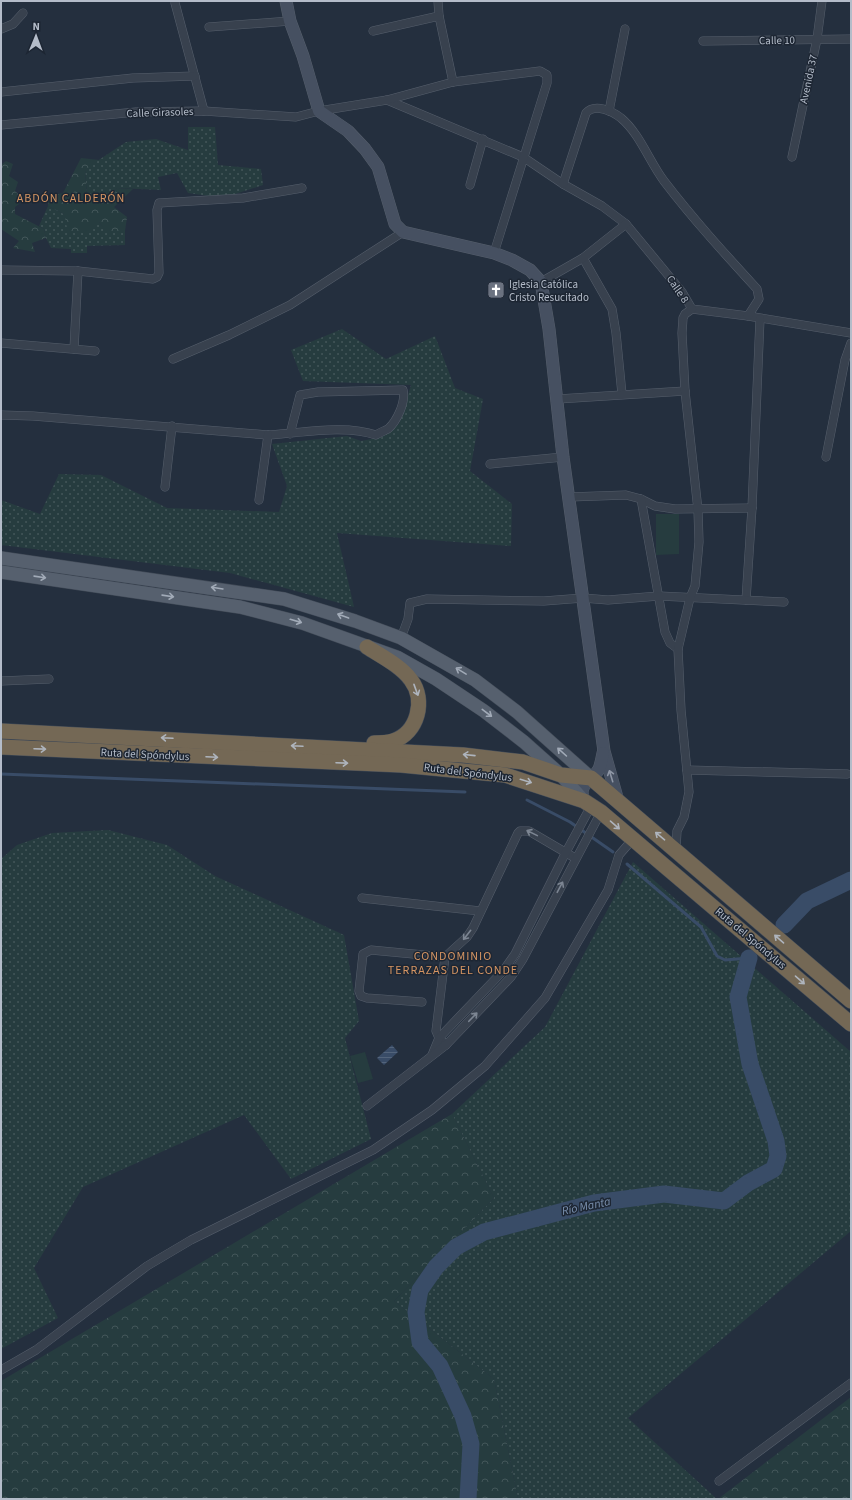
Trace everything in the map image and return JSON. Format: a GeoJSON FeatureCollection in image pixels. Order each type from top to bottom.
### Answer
{"type":"FeatureCollection","features":[{"type":"Feature","properties":{"kind":"highway"},"geometry":{"type":"LineString","coordinates":[[336,748],[393,741],[407,733],[416,720],[418,697],[412,680],[405,673],[367,647]]}},
{"type":"Feature","properties":{"kind":"highway","name":"Ruta del Spóndylus"},"geometry":{"type":"LineString","coordinates":[[1,730],[409,751],[487,757],[523,762],[561,775],[591,778],[676,849],[851,1001]]}},
{"type":"Feature","properties":{"kind":"highway","name":"Ruta del Spóndylus"},"geometry":{"type":"LineString","coordinates":[[1,747],[444,768],[505,775],[592,806],[747,934],[851,1024]]}},
{"type":"Feature","properties":{"kind":"main road"},"geometry":{"type":"LineString","coordinates":[[1,558],[284,599],[327,610],[401,638],[475,680],[517,712],[591,778]]}},
{"type":"Feature","properties":{"kind":"main road"},"geometry":{"type":"LineString","coordinates":[[1,572],[240,607],[302,623],[397,657],[461,695],[524,742],[561,775],[592,806]]}},
{"type":"Feature","properties":{"kind":"street"},"geometry":{"type":"LineString","coordinates":[[286,1],[290,21],[303,56],[319,111],[348,131],[370,155],[378,167],[395,224],[403,232],[494,252],[530,270],[541,282],[549,328],[558,399],[563,457],[604,752],[618,801]]}},
{"type":"Feature","properties":{"kind":"street"},"geometry":{"type":"LineString","coordinates":[[438,1],[439,16],[453,82]]}},
{"type":"Feature","properties":{"kind":"street","name":"Avenida 37"},"geometry":{"type":"LineString","coordinates":[[792,157],[817,39],[822,1]]}},
{"type":"Feature","properties":{"kind":"street"},"geometry":{"type":"LineString","coordinates":[[175,3],[204,111]]}},
{"type":"Feature","properties":{"kind":"street"},"geometry":{"type":"LineString","coordinates":[[1,29],[12,24],[23,13]]}},
{"type":"Feature","properties":{"kind":"street"},"geometry":{"type":"LineString","coordinates":[[373,31],[439,16]]}},
{"type":"Feature","properties":{"kind":"street"},"geometry":{"type":"LineString","coordinates":[[209,27],[290,21]]}},
{"type":"Feature","properties":{"kind":"street"},"geometry":{"type":"LineString","coordinates":[[609,111],[625,29]]}},
{"type":"Feature","properties":{"kind":"street","name":"Calle 10"},"geometry":{"type":"LineString","coordinates":[[703,41],[851,39]]}},
{"type":"Feature","properties":{"kind":"street","name":"Calle Girasoles"},"geometry":{"type":"LineString","coordinates":[[1,125],[136,112],[204,111],[296,117],[319,111],[387,100],[453,82],[530,71],[540,71],[547,75],[547,82],[523,157]]}},
{"type":"Feature","properties":{"kind":"street"},"geometry":{"type":"LineString","coordinates":[[1,92],[134,78],[195,76]]}},
{"type":"Feature","properties":{"kind":"street","name":"Calle 8"},"geometry":{"type":"LineString","coordinates":[[387,100],[523,157],[563,184],[602,206],[626,224],[678,286],[692,309],[748,316],[851,333]]}},
{"type":"Feature","properties":{"kind":"street"},"geometry":{"type":"LineString","coordinates":[[563,184],[586,113],[593,108],[609,111],[620,118],[628,125],[663,180],[717,245],[757,289],[759,299],[748,316]]}},
{"type":"Feature","properties":{"kind":"street"},"geometry":{"type":"LineString","coordinates":[[470,185],[483,139]]}},
{"type":"Feature","properties":{"kind":"street"},"geometry":{"type":"LineString","coordinates":[[494,252],[523,157]]}},
{"type":"Feature","properties":{"kind":"street"},"geometry":{"type":"LineString","coordinates":[[1,270],[78,271],[153,278],[157,277],[159,274],[157,210],[159,203],[243,198],[302,188]]}},
{"type":"Feature","properties":{"kind":"street"},"geometry":{"type":"LineString","coordinates":[[541,282],[583,258],[626,224]]}},
{"type":"Feature","properties":{"kind":"street"},"geometry":{"type":"LineString","coordinates":[[172,359],[229,335],[290,305],[403,232]]}},
{"type":"Feature","properties":{"kind":"street"},"geometry":{"type":"LineString","coordinates":[[583,258],[612,309],[622,394]]}},
{"type":"Feature","properties":{"kind":"street"},"geometry":{"type":"LineString","coordinates":[[74,349],[78,271]]}},
{"type":"Feature","properties":{"kind":"street"},"geometry":{"type":"LineString","coordinates":[[676,849],[677,831],[684,817],[689,792],[681,710],[678,649],[696,578],[699,542],[698,510],[685,391],[682,333],[683,318],[685,314],[692,309]]}},
{"type":"Feature","properties":{"kind":"street"},"geometry":{"type":"LineString","coordinates":[[746,600],[752,508],[760,319]]}},
{"type":"Feature","properties":{"kind":"street"},"geometry":{"type":"LineString","coordinates":[[1,343],[95,351]]}},
{"type":"Feature","properties":{"kind":"street"},"geometry":{"type":"LineString","coordinates":[[826,457],[845,360],[851,343]]}},
{"type":"Feature","properties":{"kind":"street"},"geometry":{"type":"LineString","coordinates":[[1,415],[172,426],[268,435],[290,434],[335,430],[364,431],[376,435],[388,428],[402,407],[404,397],[402,390],[318,392],[300,394],[290,434]]}},
{"type":"Feature","properties":{"kind":"street"},"geometry":{"type":"LineString","coordinates":[[558,399],[685,391]]}},
{"type":"Feature","properties":{"kind":"street"},"geometry":{"type":"LineString","coordinates":[[165,487],[172,426]]}},
{"type":"Feature","properties":{"kind":"street"},"geometry":{"type":"LineString","coordinates":[[259,500],[268,435]]}},
{"type":"Feature","properties":{"kind":"street"},"geometry":{"type":"LineString","coordinates":[[490,464],[563,457]]}},
{"type":"Feature","properties":{"kind":"street"},"geometry":{"type":"LineString","coordinates":[[569,497],[626,495],[663,508],[698,510],[752,508]]}},
{"type":"Feature","properties":{"kind":"street"},"geometry":{"type":"LineString","coordinates":[[641,499],[667,639],[678,649]]}},
{"type":"Feature","properties":{"kind":"street"},"geometry":{"type":"LineString","coordinates":[[401,638],[408,619],[410,603],[420,600],[443,598],[544,602],[583,598],[608,600],[659,596],[784,602]]}},
{"type":"Feature","properties":{"kind":"street"},"geometry":{"type":"LineString","coordinates":[[1,681],[49,679]]}},
{"type":"Feature","properties":{"kind":"street"},"geometry":{"type":"LineString","coordinates":[[367,1106],[446,1045],[511,977],[532,941],[592,828],[592,806],[581,791],[600,768],[604,752]]}},
{"type":"Feature","properties":{"kind":"street"},"geometry":{"type":"LineString","coordinates":[[687,770],[847,774]]}},
{"type":"Feature","properties":{"kind":"street"},"geometry":{"type":"LineString","coordinates":[[431,1057],[440,1038],[503,971],[515,954],[566,852],[592,806]]}},
{"type":"Feature","properties":{"kind":"street"},"geometry":{"type":"LineString","coordinates":[[446,1045],[436,1031],[444,957],[467,937],[520,831],[529,831],[575,858]]}},
{"type":"Feature","properties":{"kind":"street"},"geometry":{"type":"LineString","coordinates":[[1,1370],[36,1350],[147,1266],[172,1251],[261,1204],[373,1150],[432,1110],[485,1066],[545,998],[608,890],[619,854],[632,840]]}},
{"type":"Feature","properties":{"kind":"street"},"geometry":{"type":"LineString","coordinates":[[544,896],[553,900]]}},
{"type":"Feature","properties":{"kind":"street"},"geometry":{"type":"LineString","coordinates":[[362,898],[480,911]]}},
{"type":"Feature","properties":{"kind":"street"},"geometry":{"type":"LineString","coordinates":[[523,937],[532,941]]}},
{"type":"Feature","properties":{"kind":"street"},"geometry":{"type":"LineString","coordinates":[[422,1002],[361,996],[359,992],[363,954],[371,950],[444,957]]}},
{"type":"Feature","properties":{"kind":"street"},"geometry":{"type":"LineString","coordinates":[[503,971],[511,977]]}},
{"type":"Feature","properties":{"kind":"street"},"geometry":{"type":"LineString","coordinates":[[719,1481],[851,1383]]}},
{"type":"Feature","properties":{"kind":"green space"},"geometry":{"type":"Polygon","coordinates":[[[188,127],[215,127],[218,165],[261,169],[263,185],[223,198],[188,193],[177,173],[158,177],[161,190],[117,188],[99,203],[87,195],[85,169],[126,142],[156,139],[188,150],[188,127]]]}},
{"type":"Feature","properties":{"kind":"green space"},"geometry":{"type":"Polygon","coordinates":[[[81,158],[99,160],[85,170],[87,195],[99,203],[117,188],[133,189],[114,207],[127,217],[125,231],[106,232],[99,222],[87,232],[68,232],[64,214],[48,206],[49,196],[63,193],[81,158]]]}},
{"type":"Feature","properties":{"kind":"green space"},"geometry":{"type":"Polygon","coordinates":[[[6,161],[13,164],[9,176],[18,182],[15,191],[19,195],[19,204],[15,207],[15,214],[44,229],[46,238],[32,243],[35,252],[13,248],[19,241],[1,229],[1,165],[6,161]]]}},
{"type":"Feature","properties":{"kind":"green space"},"geometry":{"type":"Polygon","coordinates":[[[48,206],[64,214],[99,222],[106,231],[125,231],[125,245],[87,246],[87,253],[71,253],[71,249],[51,248],[46,238],[44,229],[39,226],[48,206]]]}},
{"type":"Feature","properties":{"kind":"green space"},"geometry":{"type":"Polygon","coordinates":[[[342,329],[386,359],[435,336],[455,388],[483,399],[470,471],[512,504],[511,546],[337,533],[354,607],[230,573],[1,545],[1,500],[40,514],[59,474],[101,475],[167,508],[279,512],[287,486],[272,444],[347,436],[361,441],[382,437],[399,424],[411,385],[303,381],[291,350],[342,329]]]}},
{"type":"Feature","properties":{"kind":"green space"},"geometry":{"type":"Polygon","coordinates":[[[656,514],[679,514],[679,554],[656,555],[656,514]]]}},
{"type":"Feature","properties":{"kind":"green space"},"geometry":{"type":"Polygon","coordinates":[[[108,830],[167,845],[215,876],[344,935],[359,1021],[345,1038],[371,1139],[291,1179],[244,1115],[83,1187],[34,1268],[58,1318],[1,1349],[1,859],[17,845],[52,833],[108,830]]]}},
{"type":"Feature","properties":{"kind":"green space"},"geometry":{"type":"Polygon","coordinates":[[[633,862],[851,1052],[851,1231],[628,1418],[717,1499],[518,1499],[494,1379],[394,1301],[494,1198],[452,1114],[545,1027],[633,862]]]}},
{"type":"Feature","properties":{"kind":"green space"},"geometry":{"type":"Polygon","coordinates":[[[365,1052],[373,1079],[358,1083],[350,1056],[365,1052]]]}},
{"type":"Feature","properties":{"kind":"green space"},"geometry":{"type":"Polygon","coordinates":[[[452,1114],[494,1198],[394,1301],[494,1379],[518,1499],[1,1499],[1,1381],[452,1114]]]}},
{"type":"Feature","properties":{"kind":"green space"},"geometry":{"type":"Polygon","coordinates":[[[851,1397],[851,1499],[718,1499],[851,1397]]]}},
{"type":"Feature","properties":{"kind":"water"},"geometry":{"type":"Polygon","coordinates":[[[392,1045],[398,1052],[384,1065],[377,1058],[392,1045]]]}},
{"type":"Feature","properties":{"kind":"waterway"},"geometry":{"type":"LineString","coordinates":[[1,774],[465,792]]}},
{"type":"Feature","properties":{"kind":"waterway"},"geometry":{"type":"LineString","coordinates":[[527,800],[570,822],[613,852]]}},
{"type":"Feature","properties":{"kind":"waterway"},"geometry":{"type":"LineString","coordinates":[[627,864],[701,927],[717,956],[725,960],[749,958]]}},
{"type":"Feature","properties":{"kind":"waterway","name":"Río Manta"},"geometry":{"type":"LineString","coordinates":[[784,925],[807,901],[851,880]]}},
{"type":"Feature","properties":{"kind":"waterway","name":"Río Manta"},"geometry":{"type":"LineString","coordinates":[[468,1499],[471,1444],[463,1416],[440,1366],[420,1342],[416,1312],[420,1290],[436,1267],[456,1247],[484,1232],[594,1203],[664,1194],[724,1201],[748,1183],[774,1169],[778,1156],[776,1141],[750,1064],[738,997],[749,958]]}},
{"type":"Feature","properties":{"kind":"place","name":"Iglesia Católica Cristo Resucitado"},"geometry":{"type":"Point","coordinates":[496,290]}},
{"type":"Feature","properties":{"kind":"district","name":"ABDÓN CALDERÓN"},"geometry":{"type":"Point","coordinates":[71,198]}},
{"type":"Feature","properties":{"kind":"district","name":"CONDOMINIO TERRAZAS DEL CONDE"},"geometry":{"type":"Point","coordinates":[453,963]}}]}
